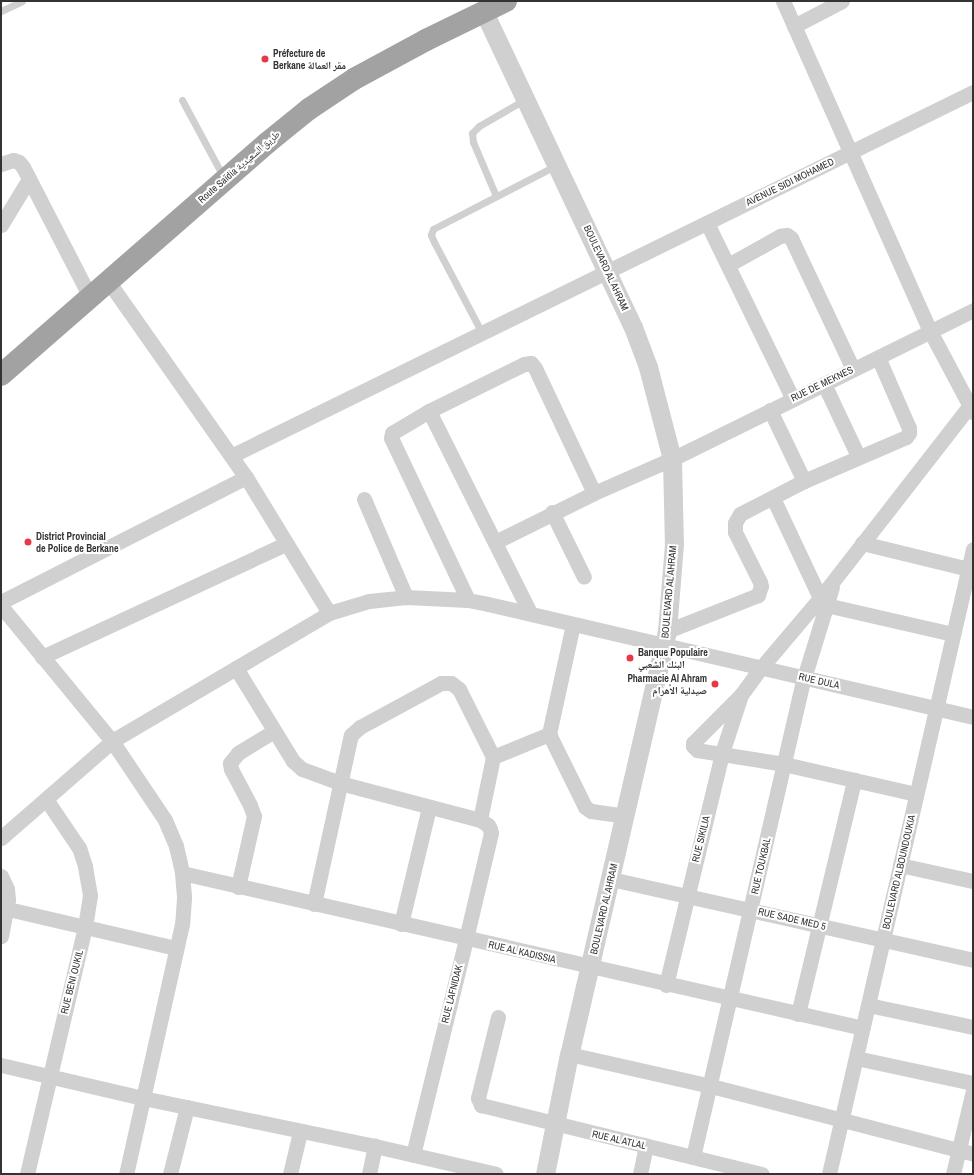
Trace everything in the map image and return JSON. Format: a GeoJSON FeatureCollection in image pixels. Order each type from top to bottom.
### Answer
{"type":"FeatureCollection","features":[{"type":"Feature","properties":{"kind":"highway","name":"Route Saïdia طريق السعيدية"},"geometry":{"type":"LineString","coordinates":[[1,375],[287,126],[331,94],[426,40],[506,1]]}},
{"type":"Feature","properties":{"kind":"street"},"geometry":{"type":"LineString","coordinates":[[783,1],[930,331],[971,408],[835,577],[823,601],[760,669],[741,695],[693,743],[694,749],[784,764],[916,794]]}},
{"type":"Feature","properties":{"kind":"street"},"geometry":{"type":"LineString","coordinates":[[794,26],[842,1]]}},
{"type":"Feature","properties":{"kind":"street","name":"BOULEVARD AL AHRAM"},"geometry":{"type":"LineString","coordinates":[[484,12],[608,271],[633,327],[648,367],[672,459],[674,544],[666,638],[569,1054],[554,1124],[546,1174]]}},
{"type":"Feature","properties":{"kind":"street","name":"AVENUE SIDI MOHAMED"},"geometry":{"type":"LineString","coordinates":[[231,456],[973,92]]}},
{"type":"Feature","properties":{"kind":"street"},"geometry":{"type":"LineString","coordinates":[[4,162],[13,160],[19,162],[90,297]]}},
{"type":"Feature","properties":{"kind":"street"},"geometry":{"type":"LineString","coordinates":[[1,225],[29,179]]}},
{"type":"Feature","properties":{"kind":"street"},"geometry":{"type":"LineString","coordinates":[[707,222],[793,399]]}},
{"type":"Feature","properties":{"kind":"street"},"geometry":{"type":"LineString","coordinates":[[728,265],[780,236],[787,235],[790,238],[853,369]]}},
{"type":"Feature","properties":{"kind":"street"},"geometry":{"type":"LineString","coordinates":[[108,281],[246,477],[285,544],[329,614]]}},
{"type":"Feature","properties":{"kind":"street","name":"RUE DE MEKNES"},"geometry":{"type":"LineString","coordinates":[[495,542],[594,492],[672,459],[973,310]]}},
{"type":"Feature","properties":{"kind":"street"},"geometry":{"type":"LineString","coordinates":[[666,638],[758,595],[761,586],[760,582],[735,532],[735,522],[740,514],[804,481],[906,436],[909,433],[909,428],[878,357]]}},
{"type":"Feature","properties":{"kind":"street"},"geometry":{"type":"LineString","coordinates":[[468,600],[392,438],[392,433],[429,411],[524,364],[531,364],[535,368],[594,492]]}},
{"type":"Feature","properties":{"kind":"street"},"geometry":{"type":"LineString","coordinates":[[824,384],[858,456]]}},
{"type":"Feature","properties":{"kind":"street"},"geometry":{"type":"LineString","coordinates":[[770,410],[804,481]]}},
{"type":"Feature","properties":{"kind":"street"},"geometry":{"type":"LineString","coordinates":[[429,411],[530,613]]}},
{"type":"Feature","properties":{"kind":"street"},"geometry":{"type":"LineString","coordinates":[[1,602],[246,477]]}},
{"type":"Feature","properties":{"kind":"street"},"geometry":{"type":"LineString","coordinates":[[773,498],[823,601],[953,634]]}},
{"type":"Feature","properties":{"kind":"street"},"geometry":{"type":"LineString","coordinates":[[364,499],[406,597]]}},
{"type":"Feature","properties":{"kind":"street"},"geometry":{"type":"LineString","coordinates":[[552,512],[584,577]]}},
{"type":"Feature","properties":{"kind":"street"},"geometry":{"type":"LineString","coordinates":[[862,543],[971,570]]}},
{"type":"Feature","properties":{"kind":"street"},"geometry":{"type":"LineString","coordinates":[[42,657],[285,544]]}},
{"type":"Feature","properties":{"kind":"street","name":"BOULEVARD ALBOUNDOUKIA"},"geometry":{"type":"LineString","coordinates":[[829,1174],[953,634],[971,570],[973,549]]}},
{"type":"Feature","properties":{"kind":"street","name":"RUE DULA"},"geometry":{"type":"LineString","coordinates":[[1,838],[112,741],[329,614],[369,601],[406,597],[468,600],[573,624],[666,638],[760,669],[973,717]]}},
{"type":"Feature","properties":{"kind":"street","name":"RUE TOUKBAL"},"geometry":{"type":"LineString","coordinates":[[693,1157],[711,1086],[784,764],[823,601]]}},
{"type":"Feature","properties":{"kind":"street"},"geometry":{"type":"LineString","coordinates":[[1,606],[112,741],[165,820],[176,846],[182,873],[184,898],[182,924],[126,1174]]}},
{"type":"Feature","properties":{"kind":"street"},"geometry":{"type":"LineString","coordinates":[[573,624],[549,734],[585,807],[597,812],[625,816]]}},
{"type":"Feature","properties":{"kind":"street"},"geometry":{"type":"LineString","coordinates":[[236,668],[274,731],[298,766],[309,772],[340,783],[480,820],[493,757],[458,689],[451,683],[441,683],[355,731],[350,740],[340,783],[314,904]]}},
{"type":"Feature","properties":{"kind":"street","name":"RUE SIKILIA"},"geometry":{"type":"LineString","coordinates":[[666,985],[722,753],[741,695]]}},
{"type":"Feature","properties":{"kind":"street"},"geometry":{"type":"LineString","coordinates":[[238,887],[254,816],[250,804],[231,769],[230,764],[238,753],[274,731]]}},
{"type":"Feature","properties":{"kind":"street"},"geometry":{"type":"LineString","coordinates":[[493,757],[549,734]]}},
{"type":"Feature","properties":{"kind":"street"},"geometry":{"type":"LineString","coordinates":[[798,1014],[854,780]]}},
{"type":"Feature","properties":{"kind":"street","name":"RUE BENI OUKIL"},"geometry":{"type":"LineString","coordinates":[[27,1174],[48,1076],[85,927],[90,895],[85,866],[79,848],[46,799]]}},
{"type":"Feature","properties":{"kind":"street"},"geometry":{"type":"LineString","coordinates":[[401,924],[429,807]]}},
{"type":"Feature","properties":{"kind":"street","name":"RUE LAFNIDAK"},"geometry":{"type":"LineString","coordinates":[[413,1154],[491,833],[488,825],[480,820]]}},
{"type":"Feature","properties":{"kind":"street"},"geometry":{"type":"LineString","coordinates":[[900,865],[973,881]]}},
{"type":"Feature","properties":{"kind":"street","name":"RUE AL KADISSIA"},"geometry":{"type":"LineString","coordinates":[[182,873],[590,968],[863,1028]]}},
{"type":"Feature","properties":{"kind":"street"},"geometry":{"type":"LineString","coordinates":[[1,876],[7,889],[8,909],[1,936]]}},
{"type":"Feature","properties":{"kind":"street","name":"RUE SADE MED 5"},"geometry":{"type":"LineString","coordinates":[[611,879],[973,960]]}},
{"type":"Feature","properties":{"kind":"street"},"geometry":{"type":"LineString","coordinates":[[8,909],[176,948]]}},
{"type":"Feature","properties":{"kind":"street"},"geometry":{"type":"LineString","coordinates":[[868,1005],[973,1027]]}},
{"type":"Feature","properties":{"kind":"street","name":"RUE AL ATLAL"},"geometry":{"type":"LineString","coordinates":[[498,1017],[478,1101],[481,1105],[693,1157],[742,1171],[762,1174]]}},
{"type":"Feature","properties":{"kind":"street"},"geometry":{"type":"LineString","coordinates":[[569,1054],[711,1086],[973,1154]]}},
{"type":"Feature","properties":{"kind":"street"},"geometry":{"type":"LineString","coordinates":[[856,1058],[973,1083]]}},
{"type":"Feature","properties":{"kind":"street"},"geometry":{"type":"LineString","coordinates":[[1,1064],[143,1098],[300,1132],[413,1154],[453,1169],[496,1174]]}},
{"type":"Feature","properties":{"kind":"street"},"geometry":{"type":"LineString","coordinates":[[953,1174],[973,1091]]}},
{"type":"Feature","properties":{"kind":"street"},"geometry":{"type":"LineString","coordinates":[[170,1174],[186,1107]]}},
{"type":"Feature","properties":{"kind":"street"},"geometry":{"type":"LineString","coordinates":[[290,1174],[300,1132]]}},
{"type":"Feature","properties":{"kind":"street"},"geometry":{"type":"LineString","coordinates":[[369,1174],[375,1146]]}},
{"type":"Feature","properties":{"kind":"street"},"geometry":{"type":"LineString","coordinates":[[640,1174],[646,1146]]}},
{"type":"Feature","properties":{"kind":"lane"},"geometry":{"type":"LineString","coordinates":[[1,11],[22,1]]}},
{"type":"Feature","properties":{"kind":"lane"},"geometry":{"type":"LineString","coordinates":[[496,196],[473,142],[472,133],[479,126],[526,99]]}},
{"type":"Feature","properties":{"kind":"lane"},"geometry":{"type":"LineString","coordinates":[[182,100],[225,180]]}},
{"type":"Feature","properties":{"kind":"lane"},"geometry":{"type":"LineString","coordinates":[[482,333],[431,235],[433,229],[557,165]]}},
{"type":"Feature","properties":{"kind":"place","name":"Préfecture de Berkane مقر العمالة"},"geometry":{"type":"Point","coordinates":[265,59]}},
{"type":"Feature","properties":{"kind":"place","name":"District Provincial de Police de Berkane"},"geometry":{"type":"Point","coordinates":[28,542]}},
{"type":"Feature","properties":{"kind":"place","name":"Banque Populaire البنك الشعبي"},"geometry":{"type":"Point","coordinates":[630,658]}},
{"type":"Feature","properties":{"kind":"place","name":"Pharmacie Al Ahram صيدلية الأهرام"},"geometry":{"type":"Point","coordinates":[715,684]}}]}
